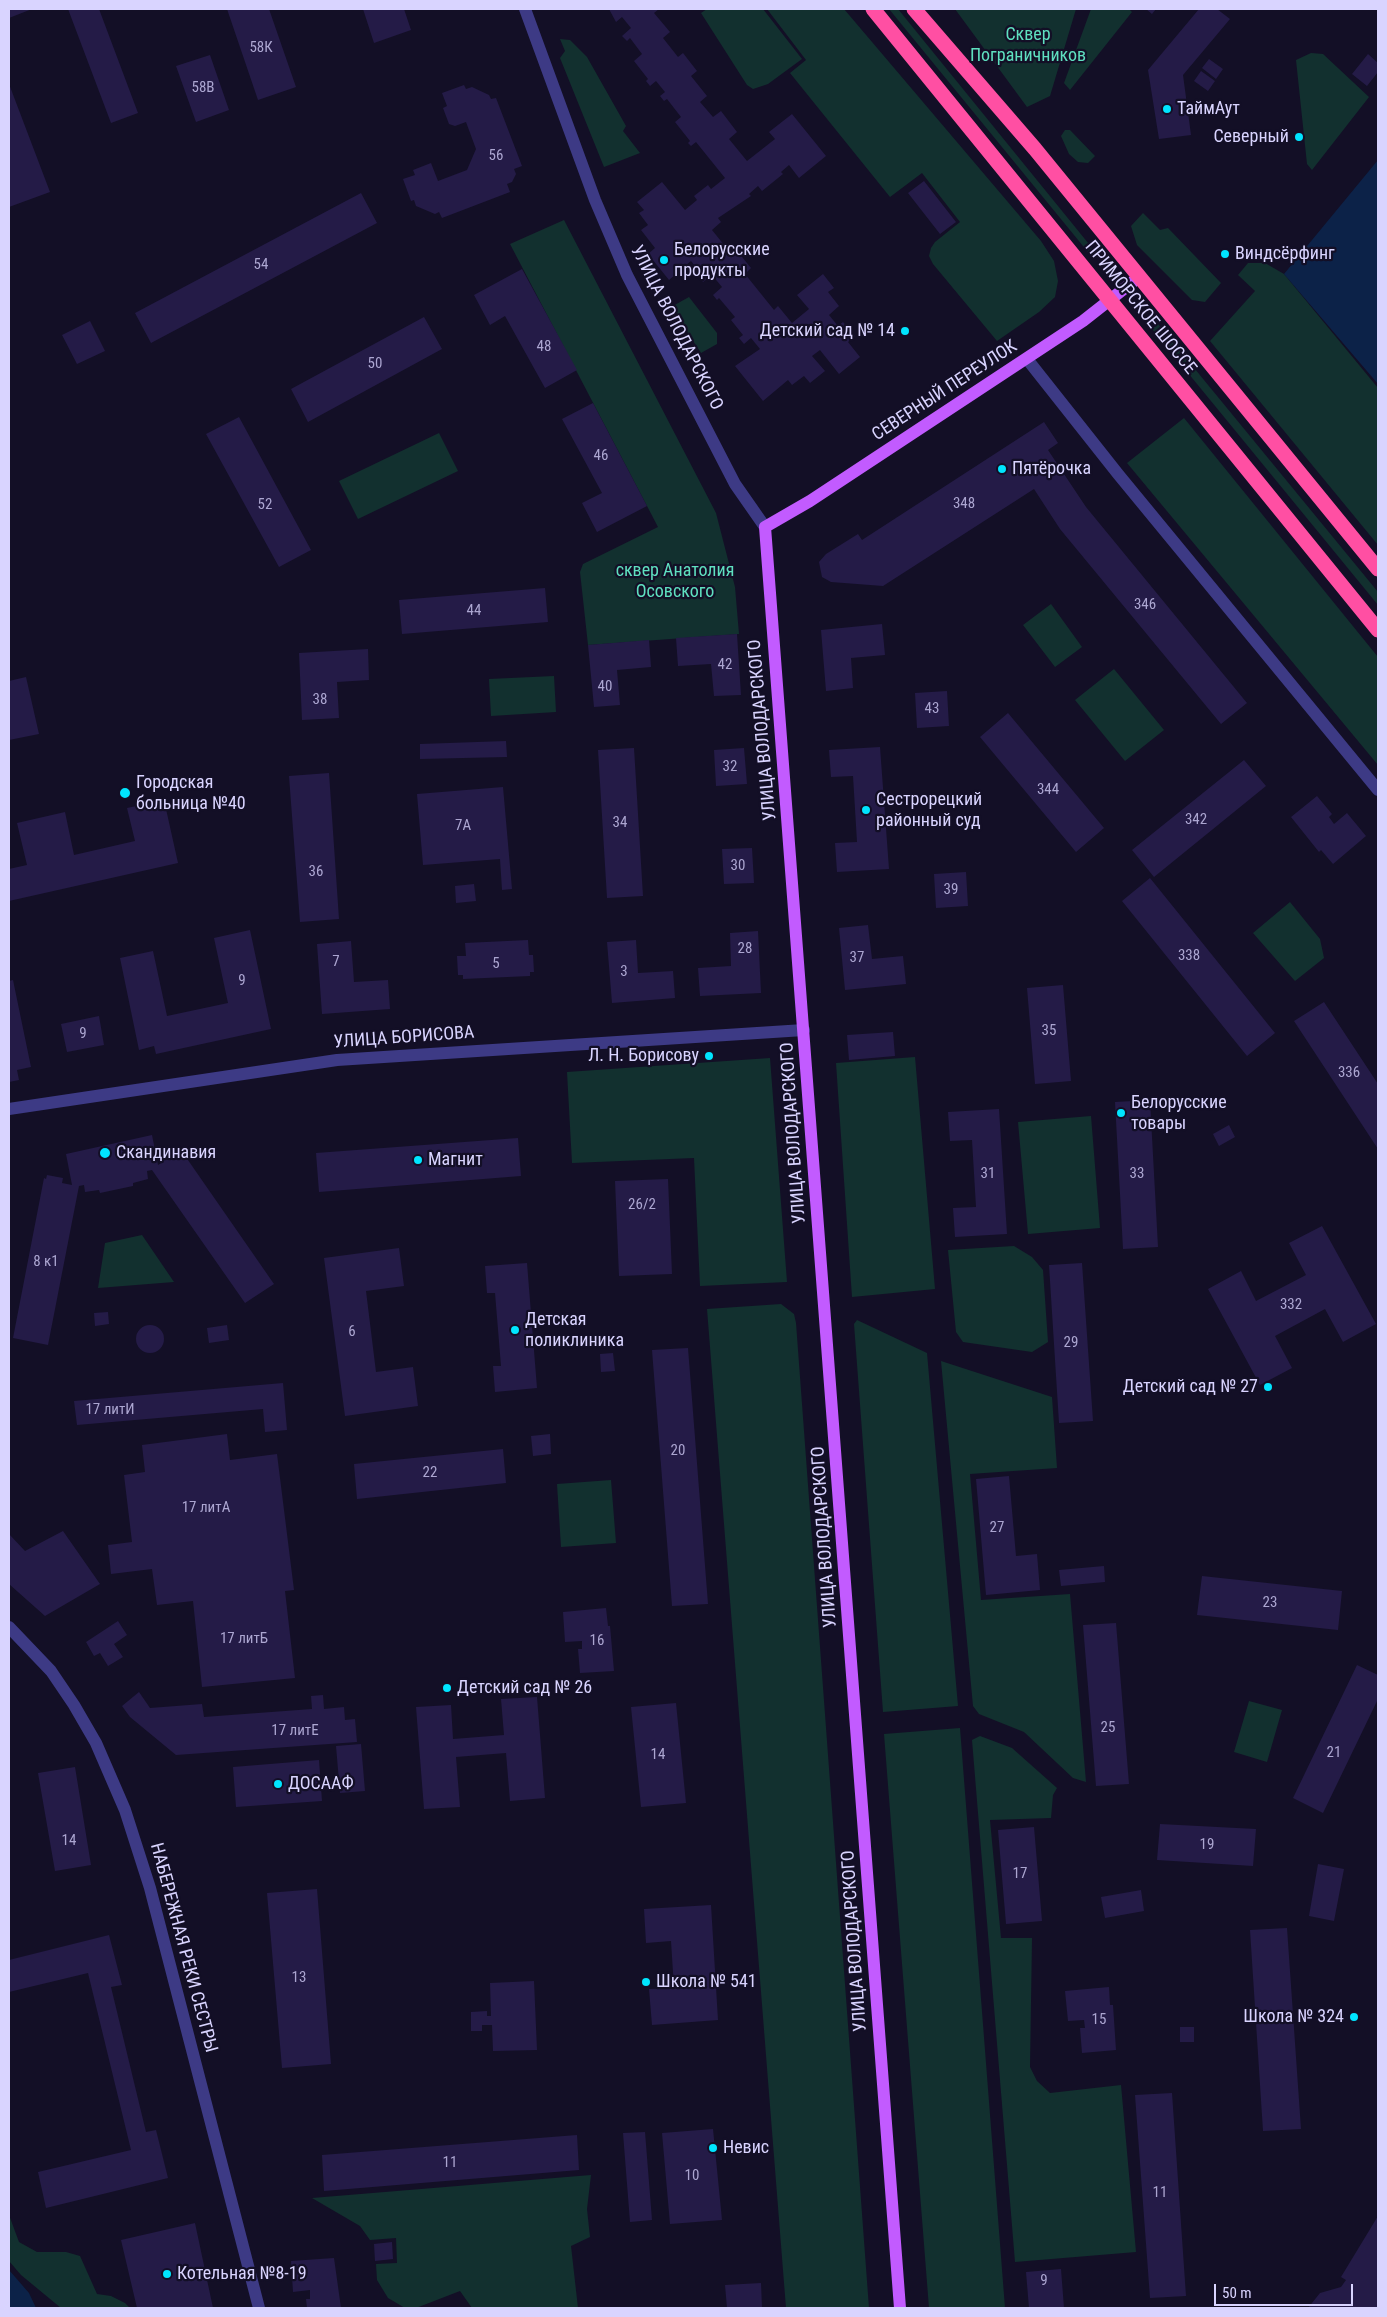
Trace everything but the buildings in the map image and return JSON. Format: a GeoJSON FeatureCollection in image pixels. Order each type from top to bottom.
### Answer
{"type":"FeatureCollection","features":[{"type":"Feature","properties":{"kind":"highway","name":"ПРИМОРСКОЕ ШОССЕ"},"geometry":{"type":"LineString","coordinates":[[873,9],[1378,630]]}},
{"type":"Feature","properties":{"kind":"highway","name":"ПРИМОРСКОЕ ШОССЕ"},"geometry":{"type":"LineString","coordinates":[[914,9],[1034,149],[1378,569]]}},
{"type":"Feature","properties":{"kind":"main road","name":"СЕВЕРНЫЙ ПЕРЕУЛОК"},"geometry":{"type":"LineString","coordinates":[[765,528],[810,501],[1027,359],[1111,301],[1140,277]]}},
{"type":"Feature","properties":{"kind":"main road","name":"УЛИЦА ВОЛОДАРСКОГО"},"geometry":{"type":"LineString","coordinates":[[765,528],[900,2308]]}},
{"type":"Feature","properties":{"kind":"street","name":"УЛИЦА ВОЛОДАРСКОГО"},"geometry":{"type":"LineString","coordinates":[[526,9],[582,166],[627,275],[735,484],[765,528]]}},
{"type":"Feature","properties":{"kind":"street"},"geometry":{"type":"LineString","coordinates":[[1027,359],[1118,474],[1378,790]]}},
{"type":"Feature","properties":{"kind":"street","name":"УЛИЦА БОРИСОВА"},"geometry":{"type":"LineString","coordinates":[[9,1109],[337,1060],[804,1030]]}},
{"type":"Feature","properties":{"kind":"street","name":"НАБЕРЕЖНАЯ РЕКИ СЕСТРЫ"},"geometry":{"type":"LineString","coordinates":[[9,1627],[52,1671],[74,1705],[96,1743],[125,1810],[150,1888],[259,2308]]}},
{"type":"Feature","properties":{"kind":"green space"},"geometry":{"type":"Polygon","coordinates":[[[707,9],[763,9],[802,59],[768,84],[753,89],[747,85],[701,13],[707,9]]]}},
{"type":"Feature","properties":{"kind":"green space"},"geometry":{"type":"Polygon","coordinates":[[[767,9],[844,9],[1041,241],[1054,261],[1058,281],[1055,297],[1039,312],[997,341],[933,264],[929,256],[935,242],[960,222],[922,173],[890,197],[790,73],[806,60],[767,9]]]}},
{"type":"Feature","properties":{"kind":"green space"},"geometry":{"type":"Polygon","coordinates":[[[889,9],[898,9],[1097,254],[1092,257],[889,9]]]}},
{"type":"Feature","properties":{"kind":"green space","name":"Сквер Пограничников"},"geometry":{"type":"Polygon","coordinates":[[[955,9],[1076,9],[1050,96],[1027,107],[955,9]]]}},
{"type":"Feature","properties":{"kind":"green space"},"geometry":{"type":"Polygon","coordinates":[[[1091,9],[1129,9],[1132,12],[1070,90],[1064,83],[1091,9]]]}},
{"type":"Feature","properties":{"kind":"green space"},"geometry":{"type":"Polygon","coordinates":[[[560,39],[570,40],[587,57],[626,126],[623,131],[640,153],[604,167],[560,58],[565,51],[560,39]]]}},
{"type":"Feature","properties":{"kind":"green space"},"geometry":{"type":"Polygon","coordinates":[[[1311,53],[1323,54],[1369,97],[1312,170],[1307,164],[1296,60],[1311,53]]]}},
{"type":"Feature","properties":{"kind":"green space"},"geometry":{"type":"Polygon","coordinates":[[[1065,130],[1070,130],[1095,156],[1088,163],[1078,162],[1069,154],[1061,136],[1065,130]]]}},
{"type":"Feature","properties":{"kind":"green space"},"geometry":{"type":"Polygon","coordinates":[[[1143,213],[1160,230],[1168,228],[1221,283],[1205,302],[1192,300],[1137,245],[1131,226],[1143,213]]]}},
{"type":"Feature","properties":{"kind":"green space","name":"сквер Анатолия Осовского"},"geometry":{"type":"Polygon","coordinates":[[[564,220],[716,513],[735,587],[739,634],[588,645],[580,572],[583,564],[658,527],[510,244],[564,220]]]}},
{"type":"Feature","properties":{"kind":"green space"},"geometry":{"type":"Polygon","coordinates":[[[1248,263],[1265,263],[1284,274],[1378,388],[1378,545],[1210,341],[1255,291],[1238,275],[1248,263]]]}},
{"type":"Feature","properties":{"kind":"green space"},"geometry":{"type":"Polygon","coordinates":[[[689,297],[717,333],[717,344],[701,353],[671,307],[689,297]]]}},
{"type":"Feature","properties":{"kind":"green space"},"geometry":{"type":"Polygon","coordinates":[[[1158,324],[1378,592],[1378,605],[1152,329],[1158,324]]]}},
{"type":"Feature","properties":{"kind":"green space"},"geometry":{"type":"Polygon","coordinates":[[[1184,418],[1378,657],[1378,765],[1127,463],[1184,418]]]}},
{"type":"Feature","properties":{"kind":"green space"},"geometry":{"type":"Polygon","coordinates":[[[439,433],[458,471],[358,519],[339,481],[439,433]]]}},
{"type":"Feature","properties":{"kind":"green space"},"geometry":{"type":"Polygon","coordinates":[[[1051,604],[1082,647],[1055,667],[1023,625],[1051,604]]]}},
{"type":"Feature","properties":{"kind":"green space"},"geometry":{"type":"Polygon","coordinates":[[[1114,669],[1164,730],[1125,761],[1075,700],[1114,669]]]}},
{"type":"Feature","properties":{"kind":"green space"},"geometry":{"type":"Polygon","coordinates":[[[554,676],[556,712],[491,716],[489,679],[554,676]]]}},
{"type":"Feature","properties":{"kind":"green space"},"geometry":{"type":"Polygon","coordinates":[[[1290,902],[1320,939],[1324,958],[1295,981],[1253,933],[1290,902]]]}},
{"type":"Feature","properties":{"kind":"green space"},"geometry":{"type":"Polygon","coordinates":[[[915,1057],[935,1289],[852,1297],[836,1063],[915,1057]]]}},
{"type":"Feature","properties":{"kind":"green space"},"geometry":{"type":"Polygon","coordinates":[[[770,1058],[787,1282],[700,1286],[694,1158],[572,1163],[567,1072],[770,1058]]]}},
{"type":"Feature","properties":{"kind":"green space"},"geometry":{"type":"Polygon","coordinates":[[[1091,1116],[1100,1228],[1028,1234],[1018,1122],[1091,1116]]]}},
{"type":"Feature","properties":{"kind":"green space"},"geometry":{"type":"Polygon","coordinates":[[[142,1235],[174,1282],[98,1288],[105,1243],[142,1235]]]}},
{"type":"Feature","properties":{"kind":"green space"},"geometry":{"type":"Polygon","coordinates":[[[1014,1246],[1032,1257],[1043,1270],[1048,1342],[1032,1352],[963,1342],[956,1332],[948,1250],[1014,1246]]]}},
{"type":"Feature","properties":{"kind":"green space"},"geometry":{"type":"Polygon","coordinates":[[[781,1304],[794,1314],[796,1323],[869,2308],[786,2308],[707,1309],[781,1304]]]}},
{"type":"Feature","properties":{"kind":"green space"},"geometry":{"type":"Polygon","coordinates":[[[857,1320],[927,1353],[958,1706],[883,1712],[854,1324],[857,1320]]]}},
{"type":"Feature","properties":{"kind":"green space"},"geometry":{"type":"Polygon","coordinates":[[[941,1361],[1052,1397],[1057,1468],[970,1474],[981,1600],[1070,1594],[1086,1782],[1073,1778],[1024,1732],[979,1714],[973,1706],[941,1361]]]}},
{"type":"Feature","properties":{"kind":"green space"},"geometry":{"type":"Polygon","coordinates":[[[611,1480],[616,1543],[561,1547],[557,1484],[611,1480]]]}},
{"type":"Feature","properties":{"kind":"green space"},"geometry":{"type":"Polygon","coordinates":[[[1249,1701],[1282,1710],[1267,1762],[1234,1752],[1249,1701]]]}},
{"type":"Feature","properties":{"kind":"green space"},"geometry":{"type":"Polygon","coordinates":[[[960,1728],[1005,2308],[929,2308],[884,1734],[960,1728]]]}},
{"type":"Feature","properties":{"kind":"green space"},"geometry":{"type":"Polygon","coordinates":[[[980,1736],[1012,1748],[1057,1788],[1053,1795],[1051,1818],[990,1820],[1001,1938],[1032,1938],[1030,2067],[1037,2081],[1050,2093],[1121,2085],[1136,2252],[1015,2262],[972,1740],[980,1736]]]}},
{"type":"Feature","properties":{"kind":"green space"},"geometry":{"type":"Polygon","coordinates":[[[591,2175],[587,2209],[590,2237],[571,2246],[578,2308],[472,2308],[460,2291],[416,2308],[405,2308],[388,2298],[377,2280],[376,2264],[397,2263],[396,2238],[370,2240],[360,2226],[312,2198],[591,2175]]]}},
{"type":"Feature","properties":{"kind":"green space"},"geometry":{"type":"Polygon","coordinates":[[[9,2215],[19,2242],[37,2252],[66,2252],[80,2256],[97,2294],[111,2296],[125,2303],[130,2308],[61,2308],[21,2275],[9,2261],[9,2215]]]}},
{"type":"Feature","properties":{"kind":"water"},"geometry":{"type":"Polygon","coordinates":[[[1378,160],[1378,384],[1284,274],[1378,160]]]}},
{"type":"Feature","properties":{"kind":"water"},"geometry":{"type":"Polygon","coordinates":[[[9,2270],[29,2293],[36,2308],[9,2308],[9,2270]]]}},
{"type":"Feature","properties":{"kind":"place","name":"ТаймАут"},"geometry":{"type":"Point","coordinates":[1167,109]}},
{"type":"Feature","properties":{"kind":"place","name":"Северный"},"geometry":{"type":"Point","coordinates":[1299,137]}},
{"type":"Feature","properties":{"kind":"place","name":"Виндсёрфинг"},"geometry":{"type":"Point","coordinates":[1225,254]}},
{"type":"Feature","properties":{"kind":"place","name":"Белорусские продукты"},"geometry":{"type":"Point","coordinates":[664,260]}},
{"type":"Feature","properties":{"kind":"place","name":"Детский сад № 14"},"geometry":{"type":"Point","coordinates":[905,331]}},
{"type":"Feature","properties":{"kind":"place","name":"Пятёрочка"},"geometry":{"type":"Point","coordinates":[1002,469]}},
{"type":"Feature","properties":{"kind":"place","name":"Городская больница №40"},"geometry":{"type":"Point","coordinates":[125,793]}},
{"type":"Feature","properties":{"kind":"place","name":"Сестрорецкий районный суд"},"geometry":{"type":"Point","coordinates":[866,810]}},
{"type":"Feature","properties":{"kind":"place","name":"Л. Н. Борисову"},"geometry":{"type":"Point","coordinates":[709,1056]}},
{"type":"Feature","properties":{"kind":"place","name":"Белорусские товары"},"geometry":{"type":"Point","coordinates":[1121,1113]}},
{"type":"Feature","properties":{"kind":"place","name":"Скандинавия"},"geometry":{"type":"Point","coordinates":[105,1153]}},
{"type":"Feature","properties":{"kind":"place","name":"Магнит"},"geometry":{"type":"Point","coordinates":[418,1160]}},
{"type":"Feature","properties":{"kind":"place","name":"Детская поликлиника"},"geometry":{"type":"Point","coordinates":[515,1330]}},
{"type":"Feature","properties":{"kind":"place","name":"Детский сад № 27"},"geometry":{"type":"Point","coordinates":[1268,1387]}},
{"type":"Feature","properties":{"kind":"place","name":"Детский сад № 26"},"geometry":{"type":"Point","coordinates":[447,1688]}},
{"type":"Feature","properties":{"kind":"place","name":"ДОСААФ"},"geometry":{"type":"Point","coordinates":[278,1784]}},
{"type":"Feature","properties":{"kind":"place","name":"Школа № 541"},"geometry":{"type":"Point","coordinates":[646,1982]}},
{"type":"Feature","properties":{"kind":"place","name":"Школа № 324"},"geometry":{"type":"Point","coordinates":[1354,2017]}},
{"type":"Feature","properties":{"kind":"place","name":"Невис"},"geometry":{"type":"Point","coordinates":[713,2148]}},
{"type":"Feature","properties":{"kind":"place","name":"Котельная №8-19"},"geometry":{"type":"Point","coordinates":[167,2274]}}]}
